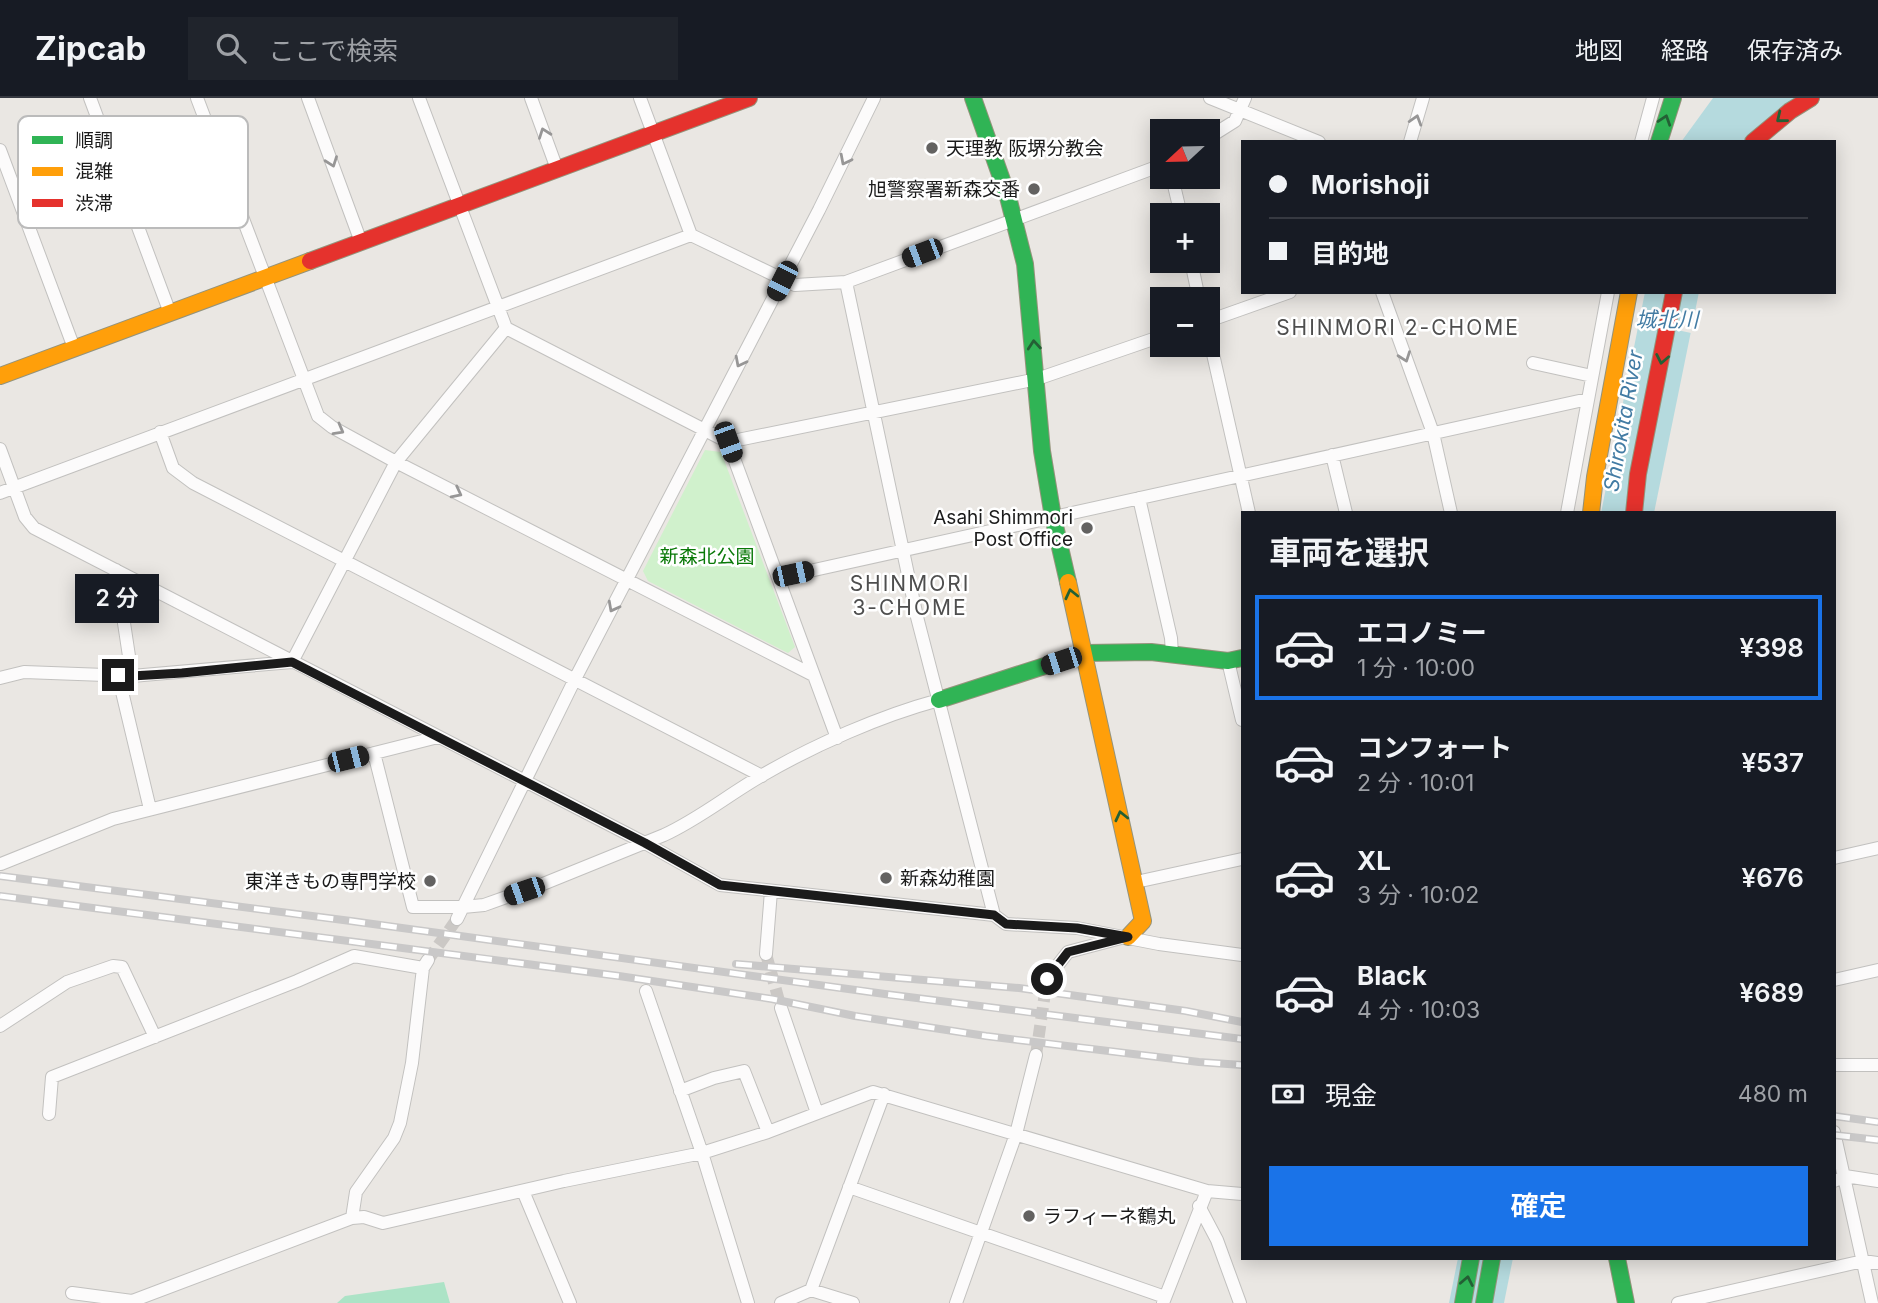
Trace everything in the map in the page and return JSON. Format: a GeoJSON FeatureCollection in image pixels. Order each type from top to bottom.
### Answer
{"type":"FeatureCollection","features":[{"type":"Feature","properties":{"kind":"main road"},"geometry":{"type":"LineString","coordinates":[[0,376],[749,98]]}},
{"type":"Feature","properties":{"kind":"main road"},"geometry":{"type":"LineString","coordinates":[[974,98],[1015,219],[1026,264],[1042,451],[1053,517],[1143,921],[1128,937]]}},
{"type":"Feature","properties":{"kind":"main road"},"geometry":{"type":"LineString","coordinates":[[1660,140],[1673,98]]}},
{"type":"Feature","properties":{"kind":"main road"},"geometry":{"type":"LineString","coordinates":[[1755,140],[1790,111],[1811,98]]}},
{"type":"Feature","properties":{"kind":"main road"},"geometry":{"type":"LineString","coordinates":[[1591,511],[1597,464],[1629,294]]}},
{"type":"Feature","properties":{"kind":"main road"},"geometry":{"type":"LineString","coordinates":[[1634,511],[1638,474],[1674,294]]}},
{"type":"Feature","properties":{"kind":"main road"},"geometry":{"type":"LineString","coordinates":[[939,700],[1085,653],[1151,652],[1235,660]]}},
{"type":"Feature","properties":{"kind":"main road"},"geometry":{"type":"LineString","coordinates":[[1463,1303],[1471,1260]]}},
{"type":"Feature","properties":{"kind":"main road"},"geometry":{"type":"LineString","coordinates":[[1484,1303],[1492,1260]]}},
{"type":"Feature","properties":{"kind":"main road"},"geometry":{"type":"LineString","coordinates":[[1617,1260],[1626,1303]]}},
{"type":"Feature","properties":{"kind":"street"},"geometry":{"type":"LineString","coordinates":[[90,98],[97,116]]}},
{"type":"Feature","properties":{"kind":"street"},"geometry":{"type":"LineString","coordinates":[[197,98],[204,116]]}},
{"type":"Feature","properties":{"kind":"street"},"geometry":{"type":"LineString","coordinates":[[309,98],[361,242]]}},
{"type":"Feature","properties":{"kind":"street"},"geometry":{"type":"LineString","coordinates":[[419,98],[506,328],[728,442],[1037,379],[1150,340]]}},
{"type":"Feature","properties":{"kind":"street"},"geometry":{"type":"LineString","coordinates":[[531,98],[557,169]]}},
{"type":"Feature","properties":{"kind":"street"},"geometry":{"type":"LineString","coordinates":[[640,98],[691,235],[794,285],[846,282],[1150,169]]}},
{"type":"Feature","properties":{"kind":"street"},"geometry":{"type":"LineString","coordinates":[[460,913],[575,679],[856,138],[874,98]]}},
{"type":"Feature","properties":{"kind":"street"},"geometry":{"type":"LineString","coordinates":[[1210,98],[1242,104],[1315,140]]}},
{"type":"Feature","properties":{"kind":"street"},"geometry":{"type":"LineString","coordinates":[[1411,140],[1423,98]]}},
{"type":"Feature","properties":{"kind":"street"},"geometry":{"type":"LineString","coordinates":[[1642,140],[1653,98]]}},
{"type":"Feature","properties":{"kind":"street"},"geometry":{"type":"LineString","coordinates":[[1220,130],[1235,121],[1242,104]]}},
{"type":"Feature","properties":{"kind":"street"},"geometry":{"type":"LineString","coordinates":[[0,150],[18,198]]}},
{"type":"Feature","properties":{"kind":"street"},"geometry":{"type":"LineString","coordinates":[[29,228],[74,348]]}},
{"type":"Feature","properties":{"kind":"street"},"geometry":{"type":"LineString","coordinates":[[138,228],[170,313]]}},
{"type":"Feature","properties":{"kind":"street"},"geometry":{"type":"LineString","coordinates":[[246,228],[314,408],[325,422],[396,462],[813,675]]}},
{"type":"Feature","properties":{"kind":"street"},"geometry":{"type":"LineString","coordinates":[[0,493],[691,235]]}},
{"type":"Feature","properties":{"kind":"street"},"geometry":{"type":"LineString","coordinates":[[846,282],[902,550],[994,915]]}},
{"type":"Feature","properties":{"kind":"street"},"geometry":{"type":"LineString","coordinates":[[1220,317],[1284,294]]}},
{"type":"Feature","properties":{"kind":"street"},"geometry":{"type":"LineString","coordinates":[[1383,294],[1433,433],[1451,511]]}},
{"type":"Feature","properties":{"kind":"street"},"geometry":{"type":"LineString","coordinates":[[1567,511],[1608,294]]}},
{"type":"Feature","properties":{"kind":"street"},"geometry":{"type":"LineString","coordinates":[[292,662],[396,462],[506,328]]}},
{"type":"Feature","properties":{"kind":"street"},"geometry":{"type":"LineString","coordinates":[[1214,357],[1249,511]]}},
{"type":"Feature","properties":{"kind":"street"},"geometry":{"type":"LineString","coordinates":[[1533,363],[1592,376]]}},
{"type":"Feature","properties":{"kind":"street"},"geometry":{"type":"LineString","coordinates":[[778,578],[1588,399]]}},
{"type":"Feature","properties":{"kind":"street"},"geometry":{"type":"LineString","coordinates":[[160,432],[173,468],[179,474],[762,776]]}},
{"type":"Feature","properties":{"kind":"street"},"geometry":{"type":"LineString","coordinates":[[728,442],[837,738]]}},
{"type":"Feature","properties":{"kind":"street"},"geometry":{"type":"LineString","coordinates":[[0,449],[25,517],[34,528],[645,843],[720,885],[994,915],[1006,924],[1077,928],[1159,944],[1241,955]]}},
{"type":"Feature","properties":{"kind":"street"},"geometry":{"type":"LineString","coordinates":[[1332,455],[1346,511]]}},
{"type":"Feature","properties":{"kind":"street"},"geometry":{"type":"LineString","coordinates":[[1139,498],[1171,638],[1172,654]]}},
{"type":"Feature","properties":{"kind":"street"},"geometry":{"type":"LineString","coordinates":[[116,570],[132,676]]}},
{"type":"Feature","properties":{"kind":"street"},"geometry":{"type":"LineString","coordinates":[[1235,660],[1241,711]]}},
{"type":"Feature","properties":{"kind":"street"},"geometry":{"type":"LineString","coordinates":[[0,678],[24,672],[132,676],[292,662]]}},
{"type":"Feature","properties":{"kind":"street"},"geometry":{"type":"LineString","coordinates":[[118,675],[150,809]]}},
{"type":"Feature","properties":{"kind":"street"},"geometry":{"type":"LineString","coordinates":[[374,753],[413,906],[460,913],[543,884],[683,827],[762,776],[837,738],[939,700]]}},
{"type":"Feature","properties":{"kind":"street"},"geometry":{"type":"LineString","coordinates":[[1,864],[113,819],[438,737]]}},
{"type":"Feature","properties":{"kind":"street"},"geometry":{"type":"LineString","coordinates":[[1836,858],[1878,849]]}},
{"type":"Feature","properties":{"kind":"street"},"geometry":{"type":"LineString","coordinates":[[1136,882],[1241,859]]}},
{"type":"Feature","properties":{"kind":"street"},"geometry":{"type":"LineString","coordinates":[[766,954],[771,891]]}},
{"type":"Feature","properties":{"kind":"street"},"geometry":{"type":"LineString","coordinates":[[1047,979],[1068,952],[1128,937]]}},
{"type":"Feature","properties":{"kind":"street"},"geometry":{"type":"LineString","coordinates":[[49,1114],[52,1077],[354,956],[426,964],[412,1063],[400,1123],[394,1138],[356,1192],[352,1218]]}},
{"type":"Feature","properties":{"kind":"street"},"geometry":{"type":"LineString","coordinates":[[0,1026],[66,982],[113,966],[122,967],[155,1037]]}},
{"type":"Feature","properties":{"kind":"street"},"geometry":{"type":"LineString","coordinates":[[1836,980],[1878,970]]}},
{"type":"Feature","properties":{"kind":"street"},"geometry":{"type":"LineString","coordinates":[[646,991],[702,1153],[748,1303]]}},
{"type":"Feature","properties":{"kind":"street"},"geometry":{"type":"LineString","coordinates":[[781,1008],[817,1113]]}},
{"type":"Feature","properties":{"kind":"street"},"geometry":{"type":"LineString","coordinates":[[956,1303],[1016,1134],[1036,1055]]}},
{"type":"Feature","properties":{"kind":"street"},"geometry":{"type":"LineString","coordinates":[[1836,1065],[1878,1065]]}},
{"type":"Feature","properties":{"kind":"street"},"geometry":{"type":"LineString","coordinates":[[680,1091],[714,1078],[744,1071],[768,1132]]}},
{"type":"Feature","properties":{"kind":"street"},"geometry":{"type":"LineString","coordinates":[[72,1293],[104,1300],[132,1301],[352,1218],[364,1217],[383,1223],[702,1153],[768,1132],[873,1091],[1207,1191],[1241,1194]]}},
{"type":"Feature","properties":{"kind":"street"},"geometry":{"type":"LineString","coordinates":[[811,1290],[884,1094]]}},
{"type":"Feature","properties":{"kind":"street"},"geometry":{"type":"LineString","coordinates":[[1836,1150],[1839,1179],[1863,1261],[1872,1303]]}},
{"type":"Feature","properties":{"kind":"street"},"geometry":{"type":"LineString","coordinates":[[1839,1179],[1878,1181]]}},
{"type":"Feature","properties":{"kind":"street"},"geometry":{"type":"LineString","coordinates":[[849,1187],[1164,1300],[1207,1191]]}},
{"type":"Feature","properties":{"kind":"street"},"geometry":{"type":"LineString","coordinates":[[523,1191],[570,1303]]}},
{"type":"Feature","properties":{"kind":"street"},"geometry":{"type":"LineString","coordinates":[[1199,1206],[1217,1240],[1240,1303]]}},
{"type":"Feature","properties":{"kind":"street"},"geometry":{"type":"LineString","coordinates":[[1678,1303],[1863,1261],[1878,1263]]}},
{"type":"Feature","properties":{"kind":"street"},"geometry":{"type":"LineString","coordinates":[[781,1303],[811,1290],[853,1303]]}},
{"type":"Feature","properties":{"kind":"green space","name":"新森北公園"},"geometry":{"type":"Polygon","coordinates":[[[705,450],[721,452],[795,647],[788,653],[648,581],[643,571],[705,450]]]}},
{"type":"Feature","properties":{"kind":"green space"},"geometry":{"type":"Polygon","coordinates":[[[444,1282],[450,1303],[337,1303],[345,1296],[444,1282]]]}},
{"type":"Feature","properties":{"kind":"water"},"geometry":{"type":"Polygon","coordinates":[[[1713,98],[1796,98],[1750,140],[1682,140],[1713,98]]]}},
{"type":"Feature","properties":{"kind":"water","name":"城北川"},"geometry":{"type":"Polygon","coordinates":[[[1645,294],[1699,294],[1654,511],[1601,511],[1645,294]]]}},
{"type":"Feature","properties":{"kind":"water"},"geometry":{"type":"Polygon","coordinates":[[[1458,1260],[1513,1260],[1504,1303],[1449,1303],[1458,1260]]]}},
{"type":"Feature","properties":{"kind":"pier"},"geometry":{"type":"Polygon","coordinates":[[[1638,312],[1693,324],[1691,333],[1636,321],[1638,312]]]}},
{"type":"Feature","properties":{"kind":"tunnel"},"geometry":{"type":"LineString","coordinates":[[428,960],[457,919]]}},
{"type":"Feature","properties":{"kind":"tunnel"},"geometry":{"type":"LineString","coordinates":[[766,954],[781,1008]]}},
{"type":"Feature","properties":{"kind":"tunnel"},"geometry":{"type":"LineString","coordinates":[[1036,1055],[1047,979]]}},
{"type":"Feature","properties":{"kind":"railway"},"geometry":{"type":"LineString","coordinates":[[0,876],[1241,1039]]}},
{"type":"Feature","properties":{"kind":"railway"},"geometry":{"type":"LineString","coordinates":[[0,896],[619,976],[986,1036],[1241,1065]]}},
{"type":"Feature","properties":{"kind":"railway"},"geometry":{"type":"LineString","coordinates":[[736,964],[1019,988],[1186,1011],[1241,1022]]}},
{"type":"Feature","properties":{"kind":"railway"},"geometry":{"type":"LineString","coordinates":[[1836,1116],[1878,1122]]}},
{"type":"Feature","properties":{"kind":"railway"},"geometry":{"type":"LineString","coordinates":[[1836,1135],[1878,1140]]}},
{"type":"Feature","properties":{"kind":"traffic: fast"},"geometry":{"type":"LineString","coordinates":[[973,98],[1008,197],[1025,264],[1042,451],[1068,582]]}},
{"type":"Feature","properties":{"kind":"traffic: fast"},"geometry":{"type":"LineString","coordinates":[[1660,140],[1673,98]]}},
{"type":"Feature","properties":{"kind":"traffic: fast"},"geometry":{"type":"LineString","coordinates":[[939,700],[1085,653],[1151,652],[1228,661],[1241,658]]}},
{"type":"Feature","properties":{"kind":"traffic: fast"},"geometry":{"type":"LineString","coordinates":[[1463,1303],[1471,1260]]}},
{"type":"Feature","properties":{"kind":"traffic: fast"},"geometry":{"type":"LineString","coordinates":[[1484,1303],[1492,1260]]}},
{"type":"Feature","properties":{"kind":"traffic: fast"},"geometry":{"type":"LineString","coordinates":[[1617,1260],[1626,1303]]}},
{"type":"Feature","properties":{"kind":"traffic: slow"},"geometry":{"type":"LineString","coordinates":[[0,376],[310,261]]}},
{"type":"Feature","properties":{"kind":"traffic: slow"},"geometry":{"type":"LineString","coordinates":[[1591,511],[1629,294]]}},
{"type":"Feature","properties":{"kind":"traffic: slow"},"geometry":{"type":"LineString","coordinates":[[1068,582],[1143,921],[1128,937]]}},
{"type":"Feature","properties":{"kind":"traffic: jam"},"geometry":{"type":"LineString","coordinates":[[310,261],[749,98]]}},
{"type":"Feature","properties":{"kind":"traffic: jam"},"geometry":{"type":"LineString","coordinates":[[1755,140],[1790,111],[1811,98]]}},
{"type":"Feature","properties":{"kind":"traffic: jam"},"geometry":{"type":"LineString","coordinates":[[1634,511],[1638,474],[1674,294]]}},
{"type":"Feature","properties":{"kind":"place","name":"天理教 阪堺分教会"},"geometry":{"type":"Point","coordinates":[932,148]}},
{"type":"Feature","properties":{"kind":"place","name":"旭警察署新森交番"},"geometry":{"type":"Point","coordinates":[1034,189]}},
{"type":"Feature","properties":{"kind":"place","name":"Asahi Shimmori Post Office"},"geometry":{"type":"Point","coordinates":[1087,528]}},
{"type":"Feature","properties":{"kind":"place","name":"新森幼稚園"},"geometry":{"type":"Point","coordinates":[886,878]}},
{"type":"Feature","properties":{"kind":"place","name":"東洋きもの専門学校"},"geometry":{"type":"Point","coordinates":[430,881]}},
{"type":"Feature","properties":{"kind":"place","name":"ラフィーネ鶴丸"},"geometry":{"type":"Point","coordinates":[1029,1216]}},
{"type":"Feature","properties":{"kind":"district","name":"SHINMORI 2-CHOME"},"geometry":{"type":"Point","coordinates":[1398,327]}},
{"type":"Feature","properties":{"kind":"district","name":"SHINMORI 3-CHOME"},"geometry":{"type":"Point","coordinates":[910,595]}},
{"type":"Feature","properties":{"kind":"route"},"geometry":{"type":"LineString","coordinates":[[118,675],[182,673],[292,662],[645,843],[720,885],[994,915],[1006,924],[1077,928],[1128,937],[1068,952],[1047,979]]}},
{"type":"Feature","properties":{"kind":"water label","name":"Shirokita River"},"geometry":{"type":"Point","coordinates":[1623,421]}}]}
